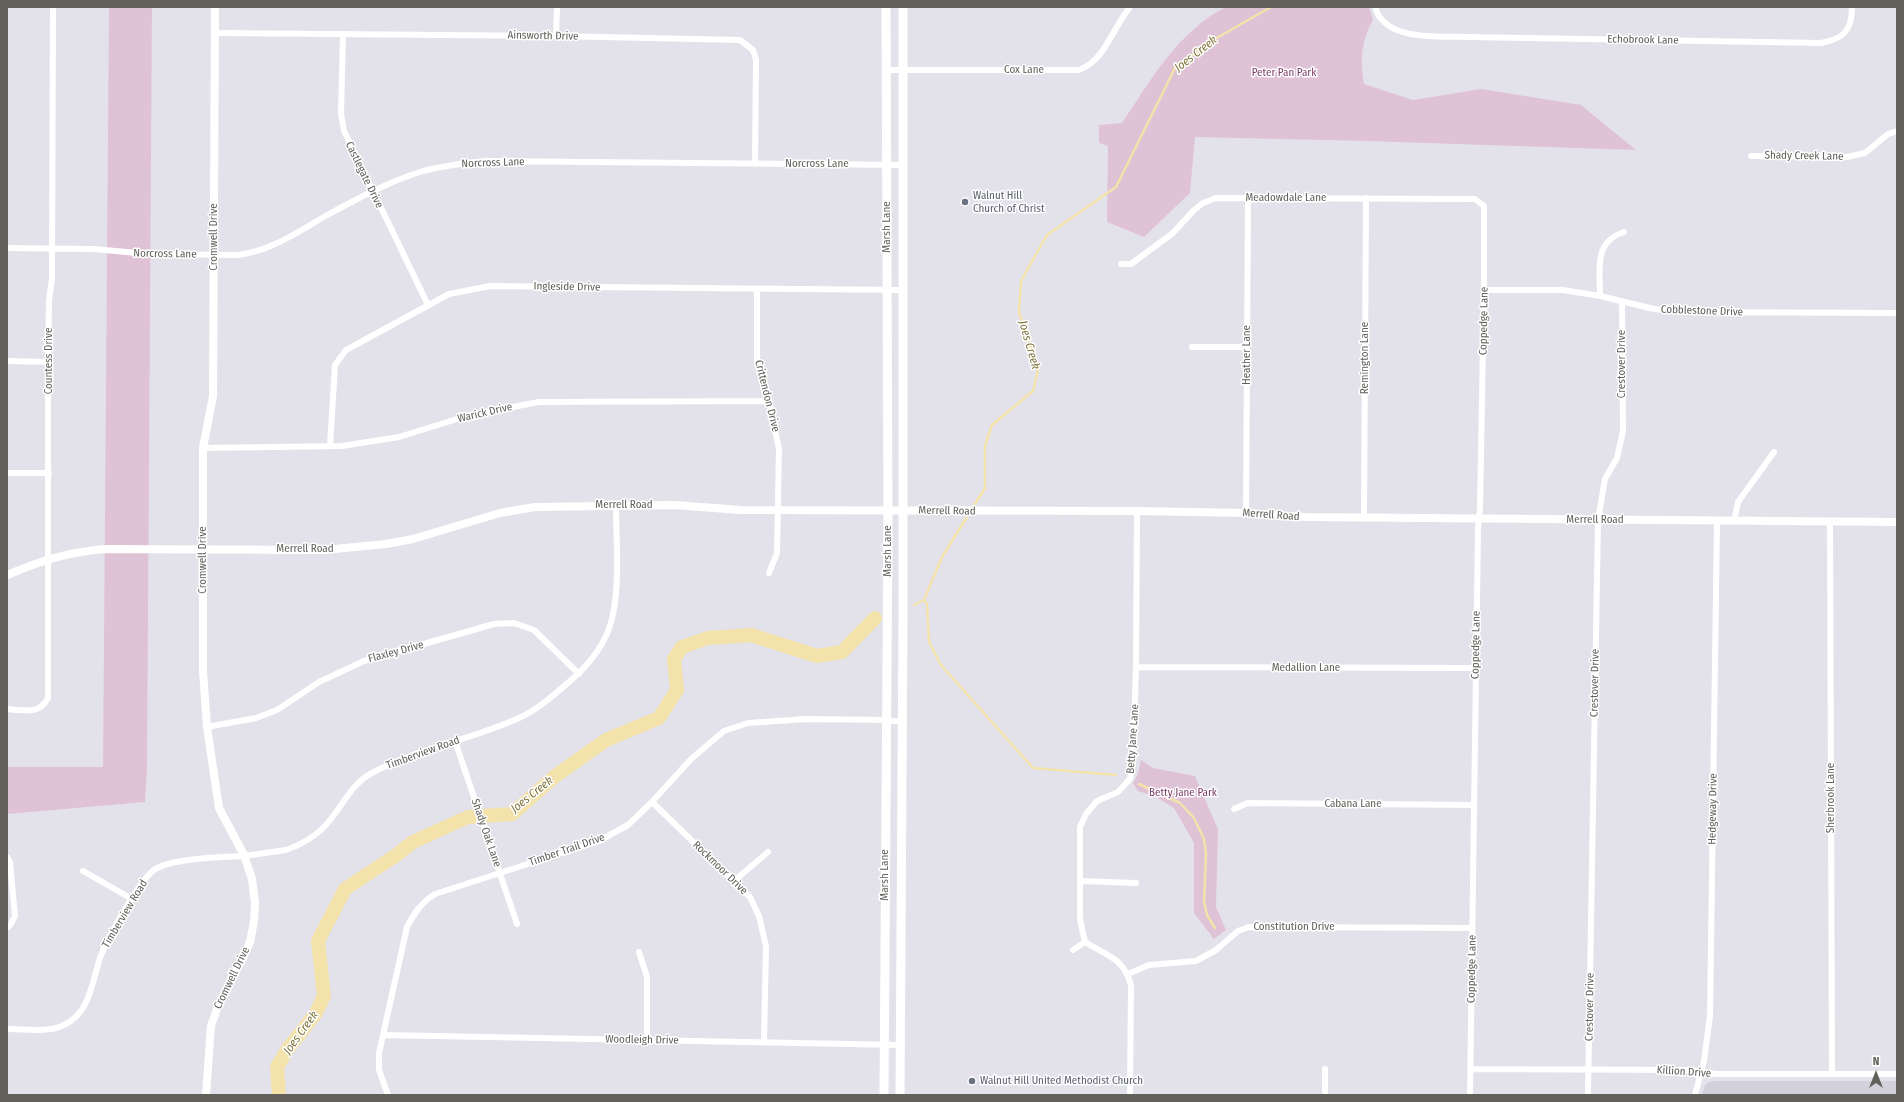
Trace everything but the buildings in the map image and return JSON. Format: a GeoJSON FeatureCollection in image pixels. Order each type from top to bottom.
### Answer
{"type":"FeatureCollection","features":[{"type":"Feature","properties":{"kind":"main road","name":"Marsh Lane"},"geometry":{"type":"LineString","coordinates":[[884,1095],[888,511],[886,7]]}},
{"type":"Feature","properties":{"kind":"main road","name":"Marsh Lane"},"geometry":{"type":"LineString","coordinates":[[900,1095],[903,511],[903,7]]}},
{"type":"Feature","properties":{"kind":"main road"},"geometry":{"type":"LineString","coordinates":[[885,888],[901,888]]}},
{"type":"Feature","properties":{"kind":"street","name":"Countess Drive"},"geometry":{"type":"LineString","coordinates":[[7,709],[36,710],[44,706],[48,698],[48,362],[52,248],[54,7]]}},
{"type":"Feature","properties":{"kind":"street","name":"Cromwell Drive"},"geometry":{"type":"LineString","coordinates":[[206,1095],[211,1026],[218,1006],[247,949],[254,921],[252,879],[244,855],[218,808],[207,727],[202,671],[203,448],[213,396],[215,7]]}},
{"type":"Feature","properties":{"kind":"street"},"geometry":{"type":"LineString","coordinates":[[556,7],[556,36]]}},
{"type":"Feature","properties":{"kind":"street","name":"Cox Lane"},"geometry":{"type":"LineString","coordinates":[[886,70],[1079,70],[1086,67],[1098,57],[1130,7]]}},
{"type":"Feature","properties":{"kind":"street","name":"Echobrook Lane"},"geometry":{"type":"LineString","coordinates":[[1375,7],[1379,18],[1386,25],[1395,30],[1411,34],[1476,37],[1821,43],[1832,41],[1847,30],[1850,24],[1852,7]]}},
{"type":"Feature","properties":{"kind":"street","name":"Ainsworth Drive"},"geometry":{"type":"LineString","coordinates":[[215,33],[734,38],[747,44],[753,50],[756,59],[755,164]]}},
{"type":"Feature","properties":{"kind":"street","name":"Castlegate Drive"},"geometry":{"type":"LineString","coordinates":[[343,34],[341,114],[344,132],[428,305]]}},
{"type":"Feature","properties":{"kind":"street","name":"Shady Creek Lane"},"geometry":{"type":"LineString","coordinates":[[1751,156],[1847,157],[1865,153],[1888,134],[1897,131]]}},
{"type":"Feature","properties":{"kind":"street","name":"Norcross Lane"},"geometry":{"type":"LineString","coordinates":[[7,248],[94,249],[148,254],[253,254],[269,248],[391,183],[422,172],[457,164],[486,161],[903,165]]}},
{"type":"Feature","properties":{"kind":"street","name":"Meadowdale Lane"},"geometry":{"type":"LineString","coordinates":[[1121,264],[1131,264],[1173,233],[1203,202],[1216,198],[1475,199]]}},
{"type":"Feature","properties":{"kind":"street","name":"Heather Lane"},"geometry":{"type":"LineString","coordinates":[[1246,513],[1248,198]]}},
{"type":"Feature","properties":{"kind":"street","name":"Remington Lane"},"geometry":{"type":"LineString","coordinates":[[1364,518],[1366,198]]}},
{"type":"Feature","properties":{"kind":"street","name":"Coppedge Lane"},"geometry":{"type":"LineString","coordinates":[[1470,1095],[1476,668],[1484,290],[1484,206],[1475,199]]}},
{"type":"Feature","properties":{"kind":"street"},"geometry":{"type":"LineString","coordinates":[[1600,296],[1601,251],[1608,241],[1615,235],[1624,232]]}},
{"type":"Feature","properties":{"kind":"street","name":"Ingleside Drive"},"geometry":{"type":"LineString","coordinates":[[330,446],[333,378],[335,365],[339,358],[353,345],[449,294],[490,286],[903,290]]}},
{"type":"Feature","properties":{"kind":"street","name":"Crittendon Drive"},"geometry":{"type":"LineString","coordinates":[[757,289],[757,363],[769,401],[779,449],[777,553],[769,573]]}},
{"type":"Feature","properties":{"kind":"street","name":"Cobblestone Drive"},"geometry":{"type":"LineString","coordinates":[[1484,290],[1563,290],[1600,296],[1654,309],[1688,312],[1897,313]]}},
{"type":"Feature","properties":{"kind":"street","name":"Crestover Drive"},"geometry":{"type":"LineString","coordinates":[[1588,1095],[1598,520],[1606,478],[1617,458],[1622,431],[1622,301]]}},
{"type":"Feature","properties":{"kind":"street"},"geometry":{"type":"LineString","coordinates":[[1192,347],[1247,347]]}},
{"type":"Feature","properties":{"kind":"street"},"geometry":{"type":"LineString","coordinates":[[7,361],[48,362]]}},
{"type":"Feature","properties":{"kind":"street","name":"Warick Drive"},"geometry":{"type":"LineString","coordinates":[[203,448],[330,446],[399,437],[470,415],[539,402],[769,401]]}},
{"type":"Feature","properties":{"kind":"street"},"geometry":{"type":"LineString","coordinates":[[1734,521],[1738,502],[1774,452]]}},
{"type":"Feature","properties":{"kind":"street"},"geometry":{"type":"LineString","coordinates":[[7,473],[49,473]]}},
{"type":"Feature","properties":{"kind":"street","name":"Merrell Road"},"geometry":{"type":"LineString","coordinates":[[7,575],[49,558],[75,552],[104,549],[203,550],[356,548],[413,538],[513,510],[557,505],[674,505],[741,510],[981,512],[1137,511],[1246,513],[1305,518],[1897,522]]}},
{"type":"Feature","properties":{"kind":"street","name":"Timberview Road"},"geometry":{"type":"LineString","coordinates":[[7,1029],[42,1030],[58,1028],[74,1019],[82,1011],[88,998],[100,957],[109,939],[144,880],[155,869],[166,865],[203,859],[286,850],[308,841],[325,826],[352,790],[369,774],[391,763],[455,742],[520,718],[563,688],[579,674],[593,658],[608,630],[613,616],[616,596],[616,505]]}},
{"type":"Feature","properties":{"kind":"street","name":"Betty Jane Lane"},"geometry":{"type":"LineString","coordinates":[[1085,942],[1080,919],[1080,827],[1097,801],[1118,792],[1130,779],[1133,764],[1136,667],[1137,511]]}},
{"type":"Feature","properties":{"kind":"street","name":"Hedgeway Drive"},"geometry":{"type":"LineString","coordinates":[[1695,1095],[1704,1061],[1710,1016],[1717,520]]}},
{"type":"Feature","properties":{"kind":"street","name":"Sherbrook Lane"},"geometry":{"type":"LineString","coordinates":[[1830,521],[1832,1074]]}},
{"type":"Feature","properties":{"kind":"street","name":"Flaxley Drive"},"geometry":{"type":"LineString","coordinates":[[207,727],[256,718],[277,710],[319,682],[364,661],[494,624],[514,623],[534,630],[579,674]]}},
{"type":"Feature","properties":{"kind":"street","name":"Medallion Lane"},"geometry":{"type":"LineString","coordinates":[[1136,667],[1476,668]]}},
{"type":"Feature","properties":{"kind":"street","name":"Timber Trail Drive"},"geometry":{"type":"LineString","coordinates":[[388,1095],[379,1070],[379,1053],[407,927],[416,910],[423,902],[435,894],[599,841],[628,825],[652,802],[690,759],[724,731],[748,723],[806,719],[886,720],[902,722]]}},
{"type":"Feature","properties":{"kind":"street","name":"Shady Oak Lane"},"geometry":{"type":"LineString","coordinates":[[455,742],[517,924]]}},
{"type":"Feature","properties":{"kind":"street","name":"Rockmoor Drive"},"geometry":{"type":"LineString","coordinates":[[652,802],[750,897],[756,909],[766,946],[764,1042]]}},
{"type":"Feature","properties":{"kind":"street","name":"Cabana Lane"},"geometry":{"type":"LineString","coordinates":[[1234,810],[1248,803],[1474,805]]}},
{"type":"Feature","properties":{"kind":"street"},"geometry":{"type":"LineString","coordinates":[[734,881],[768,852]]}},
{"type":"Feature","properties":{"kind":"street"},"geometry":{"type":"LineString","coordinates":[[7,857],[10,862],[15,916],[7,928]]}},
{"type":"Feature","properties":{"kind":"street"},"geometry":{"type":"LineString","coordinates":[[83,871],[132,899]]}},
{"type":"Feature","properties":{"kind":"street"},"geometry":{"type":"LineString","coordinates":[[1080,881],[1136,883]]}},
{"type":"Feature","properties":{"kind":"street","name":"Constitution Drive"},"geometry":{"type":"LineString","coordinates":[[1128,974],[1149,965],[1196,961],[1216,950],[1238,931],[1249,927],[1472,928]]}},
{"type":"Feature","properties":{"kind":"street"},"geometry":{"type":"LineString","coordinates":[[1073,950],[1085,942],[1117,960],[1128,974],[1132,995],[1130,1095]]}},
{"type":"Feature","properties":{"kind":"street"},"geometry":{"type":"LineString","coordinates":[[639,952],[647,977],[647,1041]]}},
{"type":"Feature","properties":{"kind":"street","name":"Woodleigh Drive"},"geometry":{"type":"LineString","coordinates":[[383,1035],[900,1045]]}},
{"type":"Feature","properties":{"kind":"street"},"geometry":{"type":"LineString","coordinates":[[1325,1069],[1325,1095]]}},
{"type":"Feature","properties":{"kind":"street","name":"Killion Drive"},"geometry":{"type":"LineString","coordinates":[[1470,1069],[1690,1070],[1701,1072],[1760,1075],[1897,1074]]}},
{"type":"Feature","properties":{"kind":"shaded area"},"geometry":{"type":"Polygon","coordinates":[[[1897,1081],[1897,1095],[1702,1095],[1705,1085],[1709,1082],[1897,1081]]]}},
{"type":"Feature","properties":{"kind":"green space"},"geometry":{"type":"Polygon","coordinates":[[[109,7],[152,7],[147,767],[145,802],[7,814],[7,767],[103,767],[109,7]]]}},
{"type":"Feature","properties":{"kind":"green space","name":"Peter Pan Park"},"geometry":{"type":"Polygon","coordinates":[[[1226,7],[1369,7],[1373,20],[1366,35],[1362,51],[1364,84],[1413,100],[1481,89],[1581,105],[1636,150],[1195,137],[1190,193],[1144,237],[1107,222],[1108,146],[1099,143],[1099,125],[1122,123],[1155,74],[1180,43],[1209,17],[1226,7]]]}},
{"type":"Feature","properties":{"kind":"green space","name":"Betty Jane Park"},"geometry":{"type":"Polygon","coordinates":[[[1141,760],[1153,768],[1195,776],[1218,829],[1216,907],[1226,930],[1214,939],[1194,913],[1194,843],[1174,808],[1156,797],[1138,791],[1133,783],[1138,774],[1141,760]]]}},
{"type":"Feature","properties":{"kind":"waterway","name":"Joes Creek"},"geometry":{"type":"LineString","coordinates":[[914,605],[924,600],[942,557],[985,488],[985,446],[992,425],[1033,391],[1038,370],[1019,312],[1021,281],[1047,235],[1116,187],[1175,68],[1215,39],[1271,7]]}},
{"type":"Feature","properties":{"kind":"waterway"},"geometry":{"type":"LineString","coordinates":[[924,600],[927,604],[929,642],[941,665],[1033,768],[1116,775]]}},
{"type":"Feature","properties":{"kind":"waterway","name":"Joes Creek"},"geometry":{"type":"LineString","coordinates":[[279,1095],[277,1067],[287,1050],[316,1013],[324,996],[318,941],[345,889],[395,856],[413,842],[468,817],[512,814],[554,777],[606,740],[659,718],[677,690],[674,659],[682,647],[708,638],[751,635],[817,656],[842,652],[875,618]]}},
{"type":"Feature","properties":{"kind":"waterway"},"geometry":{"type":"LineString","coordinates":[[1139,784],[1180,803],[1194,818],[1204,839],[1206,854],[1204,902],[1207,915],[1215,928]]}},
{"type":"Feature","properties":{"kind":"place","name":"Walnut Hill Church of Christ"},"geometry":{"type":"Point","coordinates":[965,202]}},
{"type":"Feature","properties":{"kind":"place","name":"Walnut Hill United Methodist Church"},"geometry":{"type":"Point","coordinates":[972,1081]}}]}
